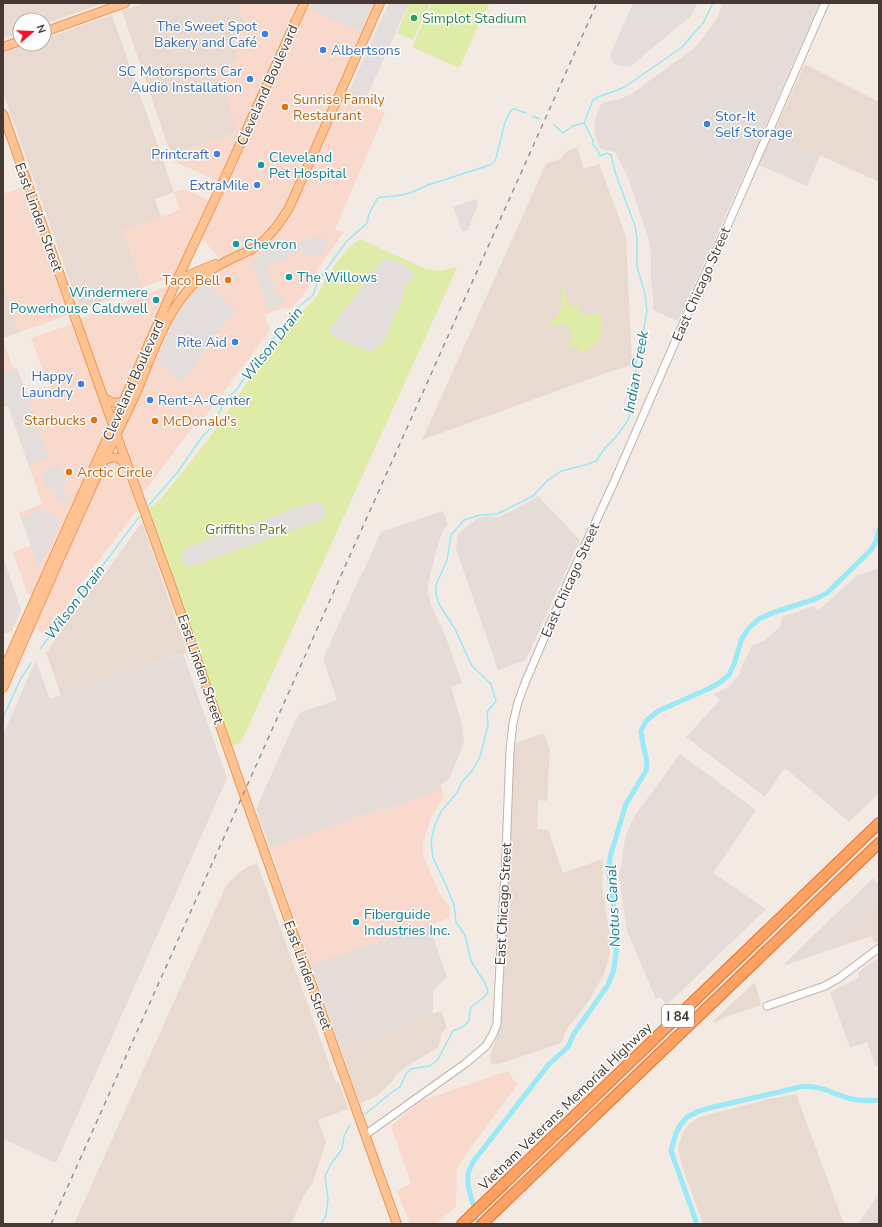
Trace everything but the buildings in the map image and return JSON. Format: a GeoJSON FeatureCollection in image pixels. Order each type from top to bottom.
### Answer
{"type":"FeatureCollection","features":[{"type":"Feature","properties":{"kind":"highway","name":"Vietnam Veterans Memorial Highway"},"geometry":{"type":"LineString","coordinates":[[462,1224],[879,824]]}},
{"type":"Feature","properties":{"kind":"highway","name":"Vietnam Veterans Memorial Highway"},"geometry":{"type":"LineString","coordinates":[[482,1224],[879,844]]}},
{"type":"Feature","properties":{"kind":"main road"},"geometry":{"type":"LineString","coordinates":[[52,29],[125,3]]}},
{"type":"Feature","properties":{"kind":"main road","name":"Cleveland Boulevard"},"geometry":{"type":"LineString","coordinates":[[3,671],[176,280],[222,184],[304,3]]}},
{"type":"Feature","properties":{"kind":"main road"},"geometry":{"type":"LineString","coordinates":[[176,280],[242,255],[270,235],[281,221],[293,200],[380,3]]}},
{"type":"Feature","properties":{"kind":"main road","name":"East Linden Street"},"geometry":{"type":"LineString","coordinates":[[3,114],[397,1224]]}},
{"type":"Feature","properties":{"kind":"main road"},"geometry":{"type":"LineString","coordinates":[[186,260],[191,269],[198,271]]}},
{"type":"Feature","properties":{"kind":"main road","name":"Cleveland Boulevard"},"geometry":{"type":"LineString","coordinates":[[3,688],[103,461],[133,399],[163,331],[175,308],[186,292],[198,280],[225,262]]}},
{"type":"Feature","properties":{"kind":"main road"},"geometry":{"type":"LineString","coordinates":[[103,398],[114,404],[124,400]]}},
{"type":"Feature","properties":{"kind":"main road"},"geometry":{"type":"LineString","coordinates":[[103,461],[110,458],[116,458],[121,460],[128,468]]}},
{"type":"Feature","properties":{"kind":"street","name":"East Chicago Street"},"geometry":{"type":"LineString","coordinates":[[365,1135],[466,1063],[486,1046],[493,1034],[497,1024],[510,750],[513,723],[518,702],[568,582],[627,454],[825,3]]}},
{"type":"Feature","properties":{"kind":"street"},"geometry":{"type":"LineString","coordinates":[[767,1006],[824,986],[840,978],[879,948]]}},
{"type":"Feature","properties":{"kind":"shaded area"},"geometry":{"type":"Polygon","coordinates":[[[3,3],[105,3],[52,21],[52,12],[12,12],[12,36],[3,39],[3,3]]]}},
{"type":"Feature","properties":{"kind":"shaded area"},"geometry":{"type":"Polygon","coordinates":[[[145,3],[238,3],[248,32],[238,60],[216,68],[239,131],[171,155],[122,11],[145,3]]]}},
{"type":"Feature","properties":{"kind":"shaded area"},"geometry":{"type":"Polygon","coordinates":[[[238,3],[300,3],[220,182],[173,161],[171,155],[238,131],[216,68],[238,60],[230,37],[248,31],[238,3]]]}},
{"type":"Feature","properties":{"kind":"shaded area"},"geometry":{"type":"Polygon","coordinates":[[[309,3],[376,3],[294,187],[287,206],[271,228],[262,237],[238,252],[220,259],[200,236],[253,125],[256,122],[309,3]]]}},
{"type":"Feature","properties":{"kind":"shaded area"},"geometry":{"type":"Polygon","coordinates":[[[312,3],[372,3],[360,31],[309,9],[312,3]]]}},
{"type":"Feature","properties":{"kind":"shaded area"},"geometry":{"type":"Polygon","coordinates":[[[389,3],[409,3],[364,103],[347,96],[389,3]]]}},
{"type":"Feature","properties":{"kind":"shaded area"},"geometry":{"type":"Polygon","coordinates":[[[633,3],[698,3],[691,16],[631,66],[624,67],[615,64],[610,55],[633,3]]]}},
{"type":"Feature","properties":{"kind":"shaded area"},"geometry":{"type":"Polygon","coordinates":[[[723,3],[820,3],[764,129],[820,155],[807,186],[750,161],[678,321],[653,310],[651,255],[648,237],[627,175],[615,152],[601,149],[594,131],[596,117],[601,104],[621,99],[634,92],[693,49],[717,18],[723,3]]]}},
{"type":"Feature","properties":{"kind":"shaded area"},"geometry":{"type":"Polygon","coordinates":[[[112,15],[174,192],[155,199],[161,217],[123,231],[143,287],[80,310],[3,92],[3,53],[12,50],[12,52],[52,52],[52,36],[112,15]]]}},
{"type":"Feature","properties":{"kind":"shaded area"},"geometry":{"type":"Polygon","coordinates":[[[805,64],[879,102],[879,182],[773,134],[805,64]]]}},
{"type":"Feature","properties":{"kind":"shaded area"},"geometry":{"type":"Polygon","coordinates":[[[345,95],[385,113],[335,230],[344,232],[322,262],[299,300],[289,309],[284,308],[264,315],[270,330],[202,421],[193,427],[146,489],[142,491],[121,431],[176,310],[194,287],[223,267],[250,255],[262,247],[303,190],[345,95]]]}},
{"type":"Feature","properties":{"kind":"shaded area"},"geometry":{"type":"Polygon","coordinates":[[[577,147],[584,169],[599,164],[626,236],[632,365],[606,373],[422,440],[546,164],[560,159],[566,152],[577,147]]]}},
{"type":"Feature","properties":{"kind":"shaded area"},"geometry":{"type":"Polygon","coordinates":[[[23,187],[68,315],[20,332],[3,282],[3,194],[23,187]]]}},
{"type":"Feature","properties":{"kind":"shaded area"},"geometry":{"type":"Polygon","coordinates":[[[184,189],[211,201],[177,275],[143,287],[123,231],[180,210],[174,192],[184,189]]]}},
{"type":"Feature","properties":{"kind":"shaded area"},"geometry":{"type":"Polygon","coordinates":[[[476,199],[478,205],[467,231],[462,231],[453,207],[476,199]]]}},
{"type":"Feature","properties":{"kind":"shaded area"},"geometry":{"type":"Polygon","coordinates":[[[315,236],[317,239],[320,236],[329,241],[321,256],[317,255],[316,258],[301,251],[288,255],[289,258],[267,266],[274,289],[271,290],[285,298],[282,305],[269,309],[252,262],[255,261],[255,258],[279,238],[285,242],[285,247],[315,236]]]}},
{"type":"Feature","properties":{"kind":"shaded area"},"geometry":{"type":"Polygon","coordinates":[[[387,258],[404,265],[414,273],[409,284],[406,283],[402,291],[405,293],[382,345],[378,344],[375,351],[373,350],[372,353],[331,335],[329,330],[379,264],[387,258]]]}},
{"type":"Feature","properties":{"kind":"shaded area"},"geometry":{"type":"Polygon","coordinates":[[[3,282],[20,332],[3,338],[3,282]]]}},
{"type":"Feature","properties":{"kind":"shaded area"},"geometry":{"type":"Polygon","coordinates":[[[206,284],[236,309],[182,382],[157,361],[177,315],[188,299],[206,284]]]}},
{"type":"Feature","properties":{"kind":"shaded area"},"geometry":{"type":"Polygon","coordinates":[[[168,286],[170,288],[123,395],[115,400],[108,396],[80,319],[168,286]]]}},
{"type":"Feature","properties":{"kind":"shaded area"},"geometry":{"type":"Polygon","coordinates":[[[72,324],[109,426],[73,502],[33,596],[27,593],[13,552],[31,546],[19,513],[42,504],[8,406],[3,407],[3,348],[6,347],[13,369],[17,368],[27,395],[49,387],[31,338],[72,324]]]}},
{"type":"Feature","properties":{"kind":"shaded area"},"geometry":{"type":"Polygon","coordinates":[[[3,368],[5,372],[17,368],[49,458],[29,465],[8,406],[3,407],[3,368]]]}},
{"type":"Feature","properties":{"kind":"shaded area"},"geometry":{"type":"Polygon","coordinates":[[[113,460],[122,464],[138,509],[81,584],[48,635],[34,629],[107,464],[113,460]]]}},
{"type":"Feature","properties":{"kind":"shaded area"},"geometry":{"type":"Polygon","coordinates":[[[59,463],[66,482],[63,488],[69,499],[67,503],[56,497],[57,494],[51,488],[46,487],[41,471],[41,469],[45,471],[48,470],[50,466],[56,467],[59,463]]]}},
{"type":"Feature","properties":{"kind":"shaded area"},"geometry":{"type":"Polygon","coordinates":[[[538,496],[580,540],[526,660],[498,670],[456,549],[458,534],[478,518],[486,516],[498,517],[518,508],[538,496]]]}},
{"type":"Feature","properties":{"kind":"shaded area"},"geometry":{"type":"Polygon","coordinates":[[[313,502],[320,503],[325,507],[326,514],[324,519],[189,567],[182,562],[181,555],[188,547],[313,502]]]}},
{"type":"Feature","properties":{"kind":"shaded area"},"geometry":{"type":"Polygon","coordinates":[[[45,509],[58,517],[57,520],[61,522],[41,565],[38,566],[21,518],[45,509]]]}},
{"type":"Feature","properties":{"kind":"shaded area"},"geometry":{"type":"Polygon","coordinates":[[[443,511],[448,525],[443,530],[437,548],[428,584],[428,592],[431,605],[445,635],[462,683],[451,687],[462,725],[464,743],[451,775],[447,781],[440,785],[442,790],[384,810],[383,808],[270,848],[256,809],[298,715],[301,712],[337,700],[323,659],[381,532],[443,511]]]}},
{"type":"Feature","properties":{"kind":"shaded area"},"geometry":{"type":"Polygon","coordinates":[[[142,522],[187,652],[61,696],[46,654],[69,618],[107,571],[142,522]]]}},
{"type":"Feature","properties":{"kind":"shaded area"},"geometry":{"type":"Polygon","coordinates":[[[3,557],[21,610],[12,631],[3,634],[3,557]]]}},
{"type":"Feature","properties":{"kind":"shaded area"},"geometry":{"type":"Polygon","coordinates":[[[879,568],[879,793],[849,822],[785,768],[765,797],[686,737],[720,700],[714,694],[729,687],[738,676],[752,645],[764,641],[780,627],[782,617],[814,606],[818,610],[858,575],[879,568]]]}},
{"type":"Feature","properties":{"kind":"shaded area"},"geometry":{"type":"Polygon","coordinates":[[[183,654],[227,778],[56,1163],[3,1139],[3,735],[35,662],[50,699],[183,654]]]}},
{"type":"Feature","properties":{"kind":"shaded area"},"geometry":{"type":"Polygon","coordinates":[[[544,733],[550,750],[547,801],[538,800],[537,829],[548,830],[563,873],[603,859],[602,885],[610,935],[609,959],[603,976],[588,1002],[567,1029],[561,1043],[496,1065],[492,1064],[490,1061],[490,1055],[502,1020],[514,744],[544,733]]]}},
{"type":"Feature","properties":{"kind":"shaded area"},"geometry":{"type":"Polygon","coordinates":[[[680,754],[756,810],[713,873],[766,909],[667,1005],[660,997],[656,999],[627,931],[619,877],[626,834],[636,814],[680,754]]]}},
{"type":"Feature","properties":{"kind":"shaded area"},"geometry":{"type":"Polygon","coordinates":[[[442,790],[444,796],[431,817],[423,844],[423,855],[439,893],[450,907],[449,918],[311,965],[270,848],[383,808],[384,810],[442,790]]]}},
{"type":"Feature","properties":{"kind":"shaded area"},"geometry":{"type":"Polygon","coordinates":[[[257,863],[336,1083],[339,1082],[348,1109],[318,1120],[326,1142],[313,1182],[304,1195],[291,1224],[74,1224],[226,886],[244,869],[257,863]]]}},
{"type":"Feature","properties":{"kind":"shaded area"},"geometry":{"type":"Polygon","coordinates":[[[873,878],[879,885],[879,898],[840,943],[841,946],[786,965],[785,963],[873,878]]]}},
{"type":"Feature","properties":{"kind":"shaded area"},"geometry":{"type":"Polygon","coordinates":[[[879,898],[879,941],[875,943],[871,936],[841,946],[839,943],[879,898]]]}},
{"type":"Feature","properties":{"kind":"shaded area"},"geometry":{"type":"Polygon","coordinates":[[[429,925],[447,977],[433,990],[433,1014],[340,1047],[311,965],[429,925]]]}},
{"type":"Feature","properties":{"kind":"shaded area"},"geometry":{"type":"Polygon","coordinates":[[[879,957],[879,1065],[876,1066],[867,1042],[850,1048],[830,992],[859,978],[858,972],[879,957]]]}},
{"type":"Feature","properties":{"kind":"shaded area"},"geometry":{"type":"Polygon","coordinates":[[[755,982],[761,1004],[725,1017],[715,1023],[713,1021],[755,982]]]}},
{"type":"Feature","properties":{"kind":"shaded area"},"geometry":{"type":"Polygon","coordinates":[[[441,1011],[447,1027],[441,1034],[439,1046],[404,1068],[378,1095],[360,1104],[340,1047],[441,1011]]]}},
{"type":"Feature","properties":{"kind":"shaded area"},"geometry":{"type":"Polygon","coordinates":[[[508,1071],[517,1085],[457,1167],[456,1206],[436,1224],[410,1224],[397,1191],[411,1183],[391,1126],[421,1101],[508,1071]]]}},
{"type":"Feature","properties":{"kind":"shaded area"},"geometry":{"type":"Polygon","coordinates":[[[796,1094],[844,1224],[703,1224],[681,1163],[678,1148],[682,1135],[689,1124],[700,1117],[769,1099],[796,1094]]]}},
{"type":"Feature","properties":{"kind":"shaded area"},"geometry":{"type":"Polygon","coordinates":[[[879,1193],[879,1224],[858,1224],[879,1193]]]}},
{"type":"Feature","properties":{"kind":"green space","name":"Simplot Stadium"},"geometry":{"type":"Polygon","coordinates":[[[410,3],[430,3],[413,40],[397,33],[410,3]]]}},
{"type":"Feature","properties":{"kind":"green space"},"geometry":{"type":"Polygon","coordinates":[[[432,3],[489,3],[459,68],[412,47],[432,3]]]}},
{"type":"Feature","properties":{"kind":"green space","name":"Griffiths Park"},"geometry":{"type":"Polygon","coordinates":[[[360,239],[426,269],[440,271],[455,267],[457,268],[243,738],[239,743],[232,746],[148,509],[159,501],[178,478],[219,425],[248,381],[296,317],[318,294],[329,273],[347,249],[360,239]]]}},
{"type":"Feature","properties":{"kind":"green space"},"geometry":{"type":"Polygon","coordinates":[[[562,288],[564,288],[568,306],[580,305],[580,315],[601,313],[600,338],[588,351],[580,354],[577,346],[567,346],[572,336],[567,324],[548,326],[561,310],[562,288]]]}},
{"type":"Feature","properties":{"kind":"waterway","name":"Indian Creek"},"geometry":{"type":"LineString","coordinates":[[365,1114],[400,1087],[406,1074],[411,1069],[430,1066],[438,1059],[453,1031],[464,1026],[469,1021],[471,1007],[488,992],[485,983],[471,961],[465,935],[456,922],[454,905],[433,858],[431,841],[435,825],[442,810],[457,793],[462,782],[472,771],[480,757],[488,725],[487,712],[496,701],[491,684],[472,666],[455,629],[439,604],[436,594],[436,585],[447,560],[451,535],[464,520],[480,515],[497,514],[533,496],[547,481],[561,471],[596,461],[628,420],[634,401],[637,352],[642,339],[647,310],[645,294],[637,267],[637,239],[635,226],[616,175],[611,155],[607,153],[600,156],[599,155],[598,150],[593,145],[593,140],[584,123],[593,100],[625,87],[682,47],[703,23],[713,3]]}},
{"type":"Feature","properties":{"kind":"waterway","name":"Wilson Drain"},"geometry":{"type":"LineString","coordinates":[[148,506],[177,473],[202,437],[211,428],[226,400],[237,389],[256,361],[296,309],[313,295],[318,281],[346,242],[367,223],[369,214],[377,199],[381,197],[410,193],[428,185],[490,165],[496,158],[505,122],[511,110],[514,109],[526,113]]}},
{"type":"Feature","properties":{"kind":"waterway","name":"Wilson Drain"},"geometry":{"type":"LineString","coordinates":[[533,116],[539,119]]}},
{"type":"Feature","properties":{"kind":"waterway","name":"Wilson Drain"},"geometry":{"type":"LineString","coordinates":[[554,125],[563,133],[573,126],[584,123]]}},
{"type":"Feature","properties":{"kind":"waterway","name":"Wilson Drain"},"geometry":{"type":"LineString","coordinates":[[40,649],[139,517]]}},
{"type":"Feature","properties":{"kind":"waterway","name":"Notus Canal"},"geometry":{"type":"LineString","coordinates":[[478,1224],[468,1185],[468,1173],[473,1162],[549,1064],[568,1047],[573,1035],[608,985],[614,969],[617,934],[609,873],[610,857],[626,804],[646,771],[647,762],[641,731],[646,721],[658,711],[708,689],[729,675],[742,638],[749,628],[759,619],[772,613],[815,599],[827,593],[871,550],[876,541],[879,529]]}},
{"type":"Feature","properties":{"kind":"waterway","name":"Wilson Drain"},"geometry":{"type":"LineString","coordinates":[[3,718],[21,678],[31,663]]}},
{"type":"Feature","properties":{"kind":"waterway"},"geometry":{"type":"LineString","coordinates":[[799,1087],[806,1086],[818,1088],[856,1100],[879,1100]]}},
{"type":"Feature","properties":{"kind":"waterway"},"geometry":{"type":"LineString","coordinates":[[697,1224],[671,1151],[676,1133],[681,1124],[687,1117],[705,1109],[796,1088]]}},
{"type":"Feature","properties":{"kind":"waterway","name":"Indian Creek"},"geometry":{"type":"LineString","coordinates":[[321,1224],[326,1216],[328,1199],[325,1176],[331,1164],[342,1149],[344,1136],[350,1125]]}},
{"type":"Feature","properties":{"kind":"railway"},"geometry":{"type":"LineString","coordinates":[[51,1224],[597,3]]}},
{"type":"Feature","properties":{"kind":"place","name":"Simplot Stadium"},"geometry":{"type":"Point","coordinates":[414,18]}},
{"type":"Feature","properties":{"kind":"place","name":"The Sweet Spot Bakery and Café"},"geometry":{"type":"Point","coordinates":[265,34]}},
{"type":"Feature","properties":{"kind":"place","name":"Albertsons"},"geometry":{"type":"Point","coordinates":[323,50]}},
{"type":"Feature","properties":{"kind":"place","name":"SC Motorsports Car Audio Installation"},"geometry":{"type":"Point","coordinates":[250,79]}},
{"type":"Feature","properties":{"kind":"place","name":"Sunrise Family Restaurant"},"geometry":{"type":"Point","coordinates":[285,107]}},
{"type":"Feature","properties":{"kind":"place","name":"Stor-It Self Storage"},"geometry":{"type":"Point","coordinates":[707,124]}},
{"type":"Feature","properties":{"kind":"place","name":"Printcraft"},"geometry":{"type":"Point","coordinates":[217,154]}},
{"type":"Feature","properties":{"kind":"place","name":"Cleveland Pet Hospital"},"geometry":{"type":"Point","coordinates":[261,165]}},
{"type":"Feature","properties":{"kind":"place","name":"ExtraMile"},"geometry":{"type":"Point","coordinates":[257,185]}},
{"type":"Feature","properties":{"kind":"place","name":"Chevron"},"geometry":{"type":"Point","coordinates":[236,244]}},
{"type":"Feature","properties":{"kind":"place","name":"The Willows"},"geometry":{"type":"Point","coordinates":[289,277]}},
{"type":"Feature","properties":{"kind":"place","name":"Taco Bell"},"geometry":{"type":"Point","coordinates":[228,280]}},
{"type":"Feature","properties":{"kind":"place","name":"Windermere Powerhouse Caldwell"},"geometry":{"type":"Point","coordinates":[156,300]}},
{"type":"Feature","properties":{"kind":"place","name":"Rite Aid"},"geometry":{"type":"Point","coordinates":[235,342]}},
{"type":"Feature","properties":{"kind":"place","name":"Happy Laundry"},"geometry":{"type":"Point","coordinates":[81,384]}},
{"type":"Feature","properties":{"kind":"place","name":"Rent-A-Center"},"geometry":{"type":"Point","coordinates":[150,400]}},
{"type":"Feature","properties":{"kind":"place","name":"Starbucks"},"geometry":{"type":"Point","coordinates":[94,420]}},
{"type":"Feature","properties":{"kind":"place","name":"McDonald's"},"geometry":{"type":"Point","coordinates":[155,421]}},
{"type":"Feature","properties":{"kind":"place","name":"Arctic Circle"},"geometry":{"type":"Point","coordinates":[69,472]}},
{"type":"Feature","properties":{"kind":"place","name":"Fiberguide Industries Inc."},"geometry":{"type":"Point","coordinates":[356,922]}}]}
